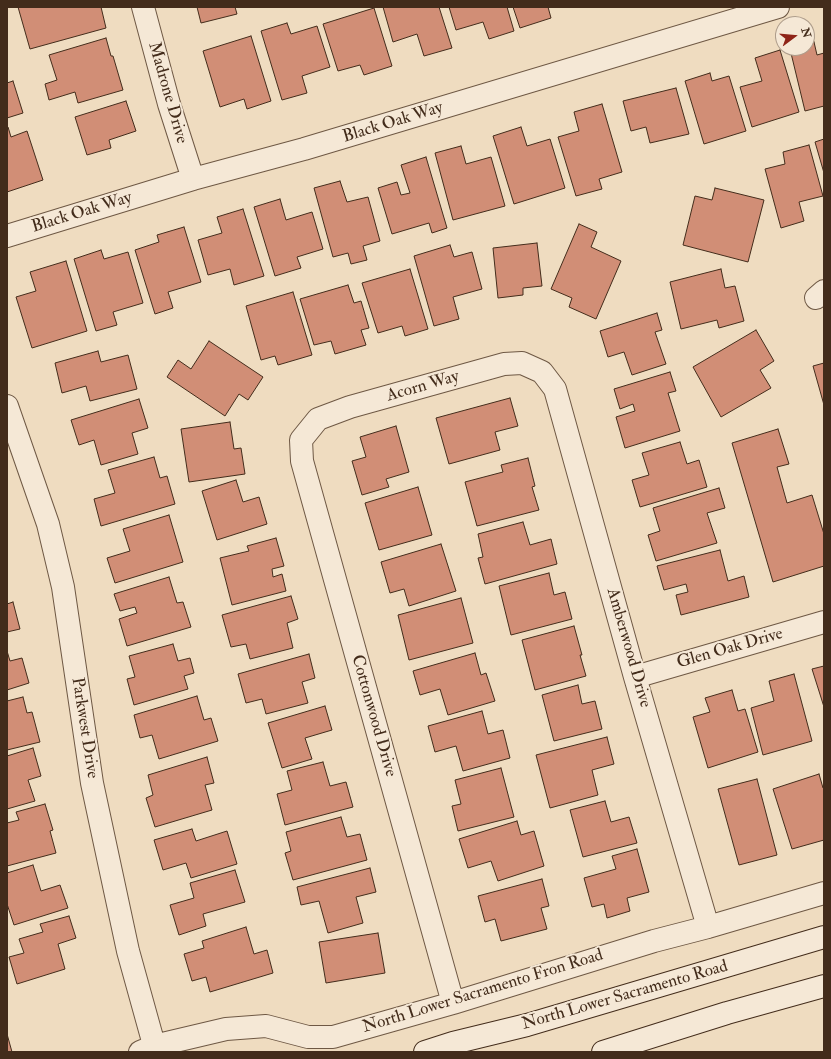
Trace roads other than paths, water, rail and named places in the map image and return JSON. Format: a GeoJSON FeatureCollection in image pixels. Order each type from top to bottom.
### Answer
{"type":"FeatureCollection","features":[{"type":"Feature","properties":{"kind":"street","name":"Madrone Drive"},"geometry":{"type":"LineString","coordinates":[[143,7],[169,104],[193,179]]}},
{"type":"Feature","properties":{"kind":"street","name":"Black Oak Way"},"geometry":{"type":"LineString","coordinates":[[7,236],[193,179],[304,149],[778,7]]}},
{"type":"Feature","properties":{"kind":"street","name":"Acorn Way"},"geometry":{"type":"LineString","coordinates":[[309,431],[318,419],[350,407],[504,364],[522,363],[542,372]]}},
{"type":"Feature","properties":{"kind":"street","name":"Amberwood Drive"},"geometry":{"type":"LineString","coordinates":[[542,372],[555,389],[708,927]]}},
{"type":"Feature","properties":{"kind":"street","name":"Parkwest Drive"},"geometry":{"type":"LineString","coordinates":[[7,406],[48,524],[61,580],[92,783],[150,1050]]}},
{"type":"Feature","properties":{"kind":"street","name":"Cottonwood Drive"},"geometry":{"type":"LineString","coordinates":[[309,431],[301,440],[302,461],[453,1003]]}},
{"type":"Feature","properties":{"kind":"street","name":"Glen Oak Drive"},"geometry":{"type":"LineString","coordinates":[[636,677],[824,622]]}},
{"type":"Feature","properties":{"kind":"street","name":"North Lower Sacramento Fron Road"},"geometry":{"type":"LineString","coordinates":[[150,1050],[226,1028],[266,1026],[308,1037],[333,1037],[453,1003],[654,941],[708,927],[824,893]]}},
{"type":"Feature","properties":{"kind":"street","name":"North Lower Sacramento Road"},"geometry":{"type":"LineString","coordinates":[[425,1052],[453,1043],[527,1025],[824,937]]}},
{"type":"Feature","properties":{"kind":"street"},"geometry":{"type":"LineString","coordinates":[[603,1052],[727,1013],[824,986]]}}]}
